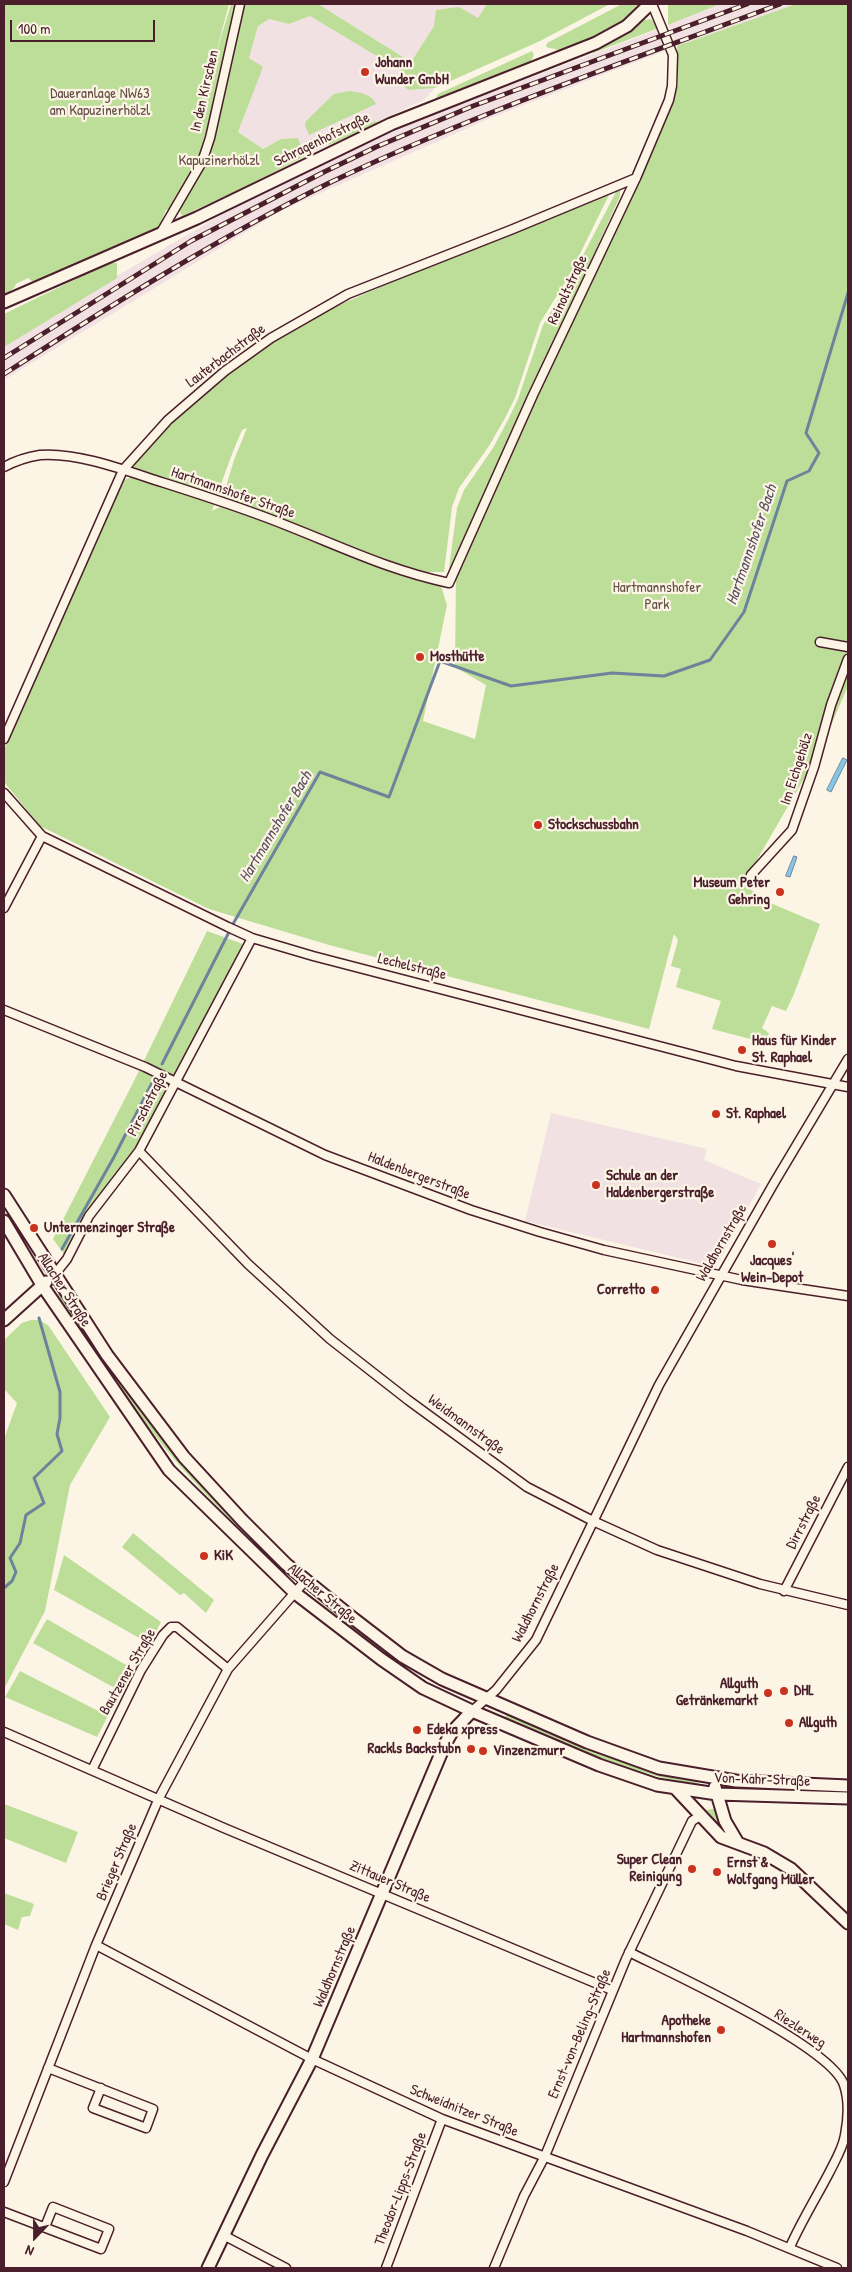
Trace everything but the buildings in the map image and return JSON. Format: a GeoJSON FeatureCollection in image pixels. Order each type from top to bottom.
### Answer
{"type":"FeatureCollection","features":[{"type":"Feature","properties":{"kind":"main road","name":"Schragenhofstraße"},"geometry":{"type":"LineString","coordinates":[[4,302],[197,218],[397,121],[596,43],[627,26],[651,4]]}},
{"type":"Feature","properties":{"kind":"main road","name":"Allacher Straße"},"geometry":{"type":"LineString","coordinates":[[4,1195],[106,1355],[184,1457],[242,1520],[306,1581],[420,1667],[442,1679],[625,1757],[680,1774]]}},
{"type":"Feature","properties":{"kind":"main road","name":"Allacher Straße"},"geometry":{"type":"LineString","coordinates":[[4,1221],[42,1285],[169,1470],[295,1593],[360,1645],[415,1683],[472,1711],[614,1770],[657,1785],[676,1789]]}},
{"type":"Feature","properties":{"kind":"main road"},"geometry":{"type":"LineString","coordinates":[[4,1320],[55,1274]]}},
{"type":"Feature","properties":{"kind":"main road","name":"Waldhornstraße"},"geometry":{"type":"LineString","coordinates":[[208,2268],[225,2236],[262,2155],[312,2058],[445,1744],[452,1732],[472,1711]]}},
{"type":"Feature","properties":{"kind":"main road","name":"Von-Kahr-Straße"},"geometry":{"type":"LineString","coordinates":[[680,1774],[712,1779],[848,1786]]}},
{"type":"Feature","properties":{"kind":"main road"},"geometry":{"type":"LineString","coordinates":[[712,1779],[725,1822],[738,1843]]}},
{"type":"Feature","properties":{"kind":"main road"},"geometry":{"type":"LineString","coordinates":[[676,1789],[721,1837],[764,1853],[791,1869],[848,1923]]}},
{"type":"Feature","properties":{"kind":"main road","name":"Von-Kahr-Straße"},"geometry":{"type":"LineString","coordinates":[[676,1789],[717,1794],[848,1798]]}},
{"type":"Feature","properties":{"kind":"street","name":"In den Kirschen"},"geometry":{"type":"LineString","coordinates":[[160,234],[202,162],[210,138],[240,4]]}},
{"type":"Feature","properties":{"kind":"street","name":"Reinoltstraße"},"geometry":{"type":"LineString","coordinates":[[449,583],[636,178],[672,86],[673,55],[651,4]]}},
{"type":"Feature","properties":{"kind":"street","name":"Lauterbachstraße"},"geometry":{"type":"LineString","coordinates":[[4,739],[123,470],[168,420],[225,371],[271,338],[348,294],[636,178]]}},
{"type":"Feature","properties":{"kind":"street","name":"Hartmannshofer Straße"},"geometry":{"type":"LineString","coordinates":[[4,467],[17,461],[40,455],[64,456],[123,470],[257,514],[376,563],[414,576],[449,583]]}},
{"type":"Feature","properties":{"kind":"street"},"geometry":{"type":"LineString","coordinates":[[820,642],[848,647]]}},
{"type":"Feature","properties":{"kind":"street","name":"Im Eichgehölz"},"geometry":{"type":"LineString","coordinates":[[751,875],[792,830],[814,767],[831,705],[848,659]]}},
{"type":"Feature","properties":{"kind":"street","name":"Lechelstraße"},"geometry":{"type":"LineString","coordinates":[[4,793],[42,836],[252,938],[314,956],[736,1066],[848,1087]]}},
{"type":"Feature","properties":{"kind":"street"},"geometry":{"type":"LineString","coordinates":[[4,908],[42,836]]}},
{"type":"Feature","properties":{"kind":"street","name":"Pirschstraße"},"geometry":{"type":"LineString","coordinates":[[55,1274],[67,1259],[89,1216],[139,1151],[252,938]]}},
{"type":"Feature","properties":{"kind":"street","name":"Haldenbergerstraße"},"geometry":{"type":"LineString","coordinates":[[4,1010],[145,1067],[325,1155],[470,1210],[604,1250],[721,1276],[848,1296]]}},
{"type":"Feature","properties":{"kind":"street","name":"Waldhornstraße"},"geometry":{"type":"LineString","coordinates":[[472,1711],[487,1698],[533,1645],[659,1385],[848,1059]]}},
{"type":"Feature","properties":{"kind":"street","name":"Weidmannstraße"},"geometry":{"type":"LineString","coordinates":[[139,1151],[248,1264],[330,1339],[408,1400],[527,1486],[594,1521],[657,1550],[721,1573],[784,1591],[848,1605]]}},
{"type":"Feature","properties":{"kind":"street","name":"Dirrstraße"},"geometry":{"type":"LineString","coordinates":[[784,1591],[848,1467]]}},
{"type":"Feature","properties":{"kind":"street","name":"Brieger Straße"},"geometry":{"type":"LineString","coordinates":[[4,2182],[7,2166],[158,1798],[228,1669],[306,1581]]}},
{"type":"Feature","properties":{"kind":"street","name":"Bautzener Straße"},"geometry":{"type":"LineString","coordinates":[[92,1770],[141,1670],[162,1635],[171,1627],[177,1627],[228,1669]]}},
{"type":"Feature","properties":{"kind":"street"},"geometry":{"type":"LineString","coordinates":[[4,1732],[158,1798]]}},
{"type":"Feature","properties":{"kind":"street","name":"Zittauer Straße"},"geometry":{"type":"LineString","coordinates":[[158,1798],[224,1828],[612,1990]]}},
{"type":"Feature","properties":{"kind":"street","name":"Ernst-von-Beling-Straße"},"geometry":{"type":"LineString","coordinates":[[496,2267],[524,2196],[545,2156],[629,1952],[692,1821],[700,1816]]}},
{"type":"Feature","properties":{"kind":"street","name":"Schweidnitzer Straße"},"geometry":{"type":"LineString","coordinates":[[96,1946],[312,2058],[442,2119],[790,2247],[837,2268]]}},
{"type":"Feature","properties":{"kind":"street","name":"Riezlerweg"},"geometry":{"type":"LineString","coordinates":[[629,1952],[744,2011],[808,2048],[830,2066],[844,2084],[847,2112],[845,2136],[838,2156],[790,2247]]}},
{"type":"Feature","properties":{"kind":"street"},"geometry":{"type":"LineString","coordinates":[[48,2068],[101,2088],[153,2109],[146,2128],[93,2108],[101,2088]]}},
{"type":"Feature","properties":{"kind":"street","name":"Theodor-Lipps-Straße"},"geometry":{"type":"LineString","coordinates":[[386,2268],[442,2119]]}},
{"type":"Feature","properties":{"kind":"street"},"geometry":{"type":"LineString","coordinates":[[4,2212],[101,2249],[109,2229],[53,2206],[44,2227]]}},
{"type":"Feature","properties":{"kind":"street"},"geometry":{"type":"LineString","coordinates":[[225,2236],[286,2268]]}},
{"type":"Feature","properties":{"kind":"shaded area"},"geometry":{"type":"Polygon","coordinates":[[[318,4],[487,4],[478,18],[434,26],[411,62],[318,4]]]}},
{"type":"Feature","properties":{"kind":"shaded area"},"geometry":{"type":"Polygon","coordinates":[[[720,4],[796,4],[677,46],[668,25],[720,4]]]}},
{"type":"Feature","properties":{"kind":"shaded area"},"geometry":{"type":"Polygon","coordinates":[[[310,16],[406,73],[404,87],[409,90],[435,88],[424,100],[305,156],[298,138],[281,139],[263,149],[238,132],[262,67],[249,58],[258,26],[269,19],[289,24],[310,16]]]}},
{"type":"Feature","properties":{"kind":"shaded area"},"geometry":{"type":"Polygon","coordinates":[[[659,29],[667,50],[493,117],[282,210],[4,380],[4,342],[269,187],[424,118],[659,29]]]}},
{"type":"Feature","properties":{"kind":"shaded area"},"geometry":{"type":"Polygon","coordinates":[[[551,1113],[707,1149],[704,1160],[761,1184],[716,1267],[525,1221],[551,1113]]]}},
{"type":"Feature","properties":{"kind":"green space","name":"Daueranlage NW63 am Kapuzinerhölzl"},"geometry":{"type":"Polygon","coordinates":[[[4,4],[229,4],[215,57],[231,4],[318,4],[411,62],[434,26],[436,10],[459,7],[478,18],[487,4],[610,4],[540,41],[435,88],[409,90],[404,87],[405,73],[310,16],[289,24],[269,19],[258,26],[249,58],[263,67],[238,132],[263,149],[281,139],[298,138],[305,156],[243,188],[182,216],[179,210],[166,210],[159,226],[147,235],[33,282],[28,278],[16,284],[4,296],[4,4]]]}},
{"type":"Feature","properties":{"kind":"green space"},"geometry":{"type":"Polygon","coordinates":[[[622,4],[643,4],[634,15],[610,31],[563,51],[546,47],[547,43],[622,4]]]}},
{"type":"Feature","properties":{"kind":"green space"},"geometry":{"type":"Polygon","coordinates":[[[668,4],[720,4],[668,25],[668,4]]]}},
{"type":"Feature","properties":{"kind":"green space","name":"Hartmannshofer Park"},"geometry":{"type":"Polygon","coordinates":[[[796,4],[848,4],[848,686],[820,751],[743,884],[768,902],[820,924],[786,1011],[772,1006],[762,1028],[769,1033],[764,1044],[712,1029],[721,1001],[676,987],[681,969],[671,966],[678,940],[674,934],[649,1029],[329,945],[209,909],[40,826],[4,782],[4,750],[116,496],[124,480],[132,477],[135,463],[171,424],[228,374],[273,341],[325,311],[610,193],[569,276],[540,323],[515,398],[505,418],[489,446],[459,488],[452,507],[444,572],[418,572],[353,551],[290,523],[222,500],[234,460],[247,428],[242,430],[212,511],[220,507],[248,516],[357,559],[441,586],[447,605],[423,721],[475,739],[486,685],[455,667],[456,575],[678,86],[677,46],[796,4]]]}},
{"type":"Feature","properties":{"kind":"green space"},"geometry":{"type":"Polygon","coordinates":[[[651,19],[659,28],[593,53],[590,51],[643,20],[651,19]]]}},
{"type":"Feature","properties":{"kind":"green space"},"geometry":{"type":"Polygon","coordinates":[[[532,51],[534,55],[530,63],[438,99],[436,98],[438,94],[532,51]]]}},
{"type":"Feature","properties":{"kind":"green space"},"geometry":{"type":"Polygon","coordinates":[[[350,91],[368,96],[376,104],[309,135],[305,125],[306,121],[334,94],[350,91]]]}},
{"type":"Feature","properties":{"kind":"green space"},"geometry":{"type":"Polygon","coordinates":[[[375,121],[377,123],[329,145],[327,141],[375,121]]]}},
{"type":"Feature","properties":{"kind":"green space"},"geometry":{"type":"Polygon","coordinates":[[[617,190],[620,190],[620,196],[453,568],[449,568],[457,508],[464,490],[493,448],[508,420],[518,399],[543,325],[571,278],[617,190]]]}},
{"type":"Feature","properties":{"kind":"green space"},"geometry":{"type":"Polygon","coordinates":[[[109,263],[117,263],[117,278],[4,347],[4,314],[109,263]]]}},
{"type":"Feature","properties":{"kind":"green space"},"geometry":{"type":"Polygon","coordinates":[[[207,931],[243,944],[136,1150],[85,1216],[64,1254],[53,1239],[135,1079],[207,931]]]}},
{"type":"Feature","properties":{"kind":"green space"},"geometry":{"type":"Polygon","coordinates":[[[60,1293],[117,1380],[127,1387],[282,1563],[278,1567],[204,1492],[163,1446],[101,1361],[58,1295],[60,1293]]]}},
{"type":"Feature","properties":{"kind":"green space"},"geometry":{"type":"Polygon","coordinates":[[[39,1320],[48,1325],[110,1417],[70,1485],[45,1611],[4,1689],[4,1439],[17,1403],[4,1389],[4,1340],[22,1323],[39,1320]]]}},
{"type":"Feature","properties":{"kind":"green space"},"geometry":{"type":"Polygon","coordinates":[[[133,1533],[214,1600],[206,1613],[184,1593],[180,1595],[122,1547],[133,1533]]]}},
{"type":"Feature","properties":{"kind":"green space"},"geometry":{"type":"Polygon","coordinates":[[[64,1555],[161,1622],[150,1644],[54,1590],[64,1555]]]}},
{"type":"Feature","properties":{"kind":"green space"},"geometry":{"type":"Polygon","coordinates":[[[308,1592],[375,1644],[387,1647],[393,1653],[382,1651],[308,1592]]]}},
{"type":"Feature","properties":{"kind":"green space"},"geometry":{"type":"Polygon","coordinates":[[[47,1619],[133,1669],[122,1692],[33,1643],[47,1619]]]}},
{"type":"Feature","properties":{"kind":"green space"},"geometry":{"type":"Polygon","coordinates":[[[20,1671],[108,1716],[97,1737],[5,1697],[20,1671]]]}},
{"type":"Feature","properties":{"kind":"green space"},"geometry":{"type":"Polygon","coordinates":[[[507,1714],[577,1745],[591,1745],[693,1779],[700,1785],[650,1774],[576,1748],[505,1717],[507,1714]]]}},
{"type":"Feature","properties":{"kind":"green space"},"geometry":{"type":"Polygon","coordinates":[[[4,1804],[78,1832],[66,1863],[4,1838],[4,1804]]]}},
{"type":"Feature","properties":{"kind":"green space"},"geometry":{"type":"Polygon","coordinates":[[[718,1808],[726,1831],[715,1822],[706,1810],[718,1808]]]}},
{"type":"Feature","properties":{"kind":"green space"},"geometry":{"type":"Polygon","coordinates":[[[4,1893],[34,1904],[30,1916],[22,1917],[18,1930],[4,1924],[4,1893]]]}},
{"type":"Feature","properties":{"kind":"water"},"geometry":{"type":"Polygon","coordinates":[[[843,758],[847,760],[831,792],[827,790],[843,758]]]}},
{"type":"Feature","properties":{"kind":"water"},"geometry":{"type":"Polygon","coordinates":[[[794,856],[797,857],[790,877],[786,876],[794,856]]]}},
{"type":"Feature","properties":{"kind":"waterway","name":"Hartmannshofer Bach"},"geometry":{"type":"LineString","coordinates":[[233,924],[320,772],[389,797],[440,661],[511,686],[612,673],[664,676],[710,660],[744,612],[787,481],[809,471],[819,453],[806,433],[848,293]]}},
{"type":"Feature","properties":{"kind":"waterway","name":"Hartmannshofer Bach"},"geometry":{"type":"LineString","coordinates":[[162,1064],[229,932]]}},
{"type":"Feature","properties":{"kind":"waterway","name":"Hartmannshofer Bach"},"geometry":{"type":"LineString","coordinates":[[62,1249],[114,1157],[153,1081]]}},
{"type":"Feature","properties":{"kind":"waterway","name":"Hartmannshofer Bach"},"geometry":{"type":"LineString","coordinates":[[4,1588],[12,1581],[16,1572],[10,1558],[20,1543],[26,1515],[44,1503],[34,1478],[62,1451],[57,1434],[60,1418],[60,1392],[39,1318]]}},
{"type":"Feature","properties":{"kind":"railway"},"geometry":{"type":"LineString","coordinates":[[4,358],[191,241],[376,147],[473,106],[747,4]]}},
{"type":"Feature","properties":{"kind":"railway"},"geometry":{"type":"LineString","coordinates":[[4,374],[204,250],[329,183],[496,111],[780,4]]}},
{"type":"Feature","properties":{"kind":"place","name":"Johann Wunder GmbH"},"geometry":{"type":"Point","coordinates":[365,72]}},
{"type":"Feature","properties":{"kind":"place","name":"Mosthütte"},"geometry":{"type":"Point","coordinates":[420,657]}},
{"type":"Feature","properties":{"kind":"place","name":"Stockschussbahn"},"geometry":{"type":"Point","coordinates":[538,825]}},
{"type":"Feature","properties":{"kind":"place","name":"Museum Peter Gehring"},"geometry":{"type":"Point","coordinates":[780,892]}},
{"type":"Feature","properties":{"kind":"place","name":"Haus für Kinder St. Raphael"},"geometry":{"type":"Point","coordinates":[742,1050]}},
{"type":"Feature","properties":{"kind":"place","name":"St. Raphael"},"geometry":{"type":"Point","coordinates":[716,1114]}},
{"type":"Feature","properties":{"kind":"place","name":"Schule an der Haldenbergerstraße"},"geometry":{"type":"Point","coordinates":[596,1185]}},
{"type":"Feature","properties":{"kind":"place","name":"Untermenzinger Straße"},"geometry":{"type":"Point","coordinates":[34,1228]}},
{"type":"Feature","properties":{"kind":"place","name":"Jacques' Wein-Depot"},"geometry":{"type":"Point","coordinates":[772,1244]}},
{"type":"Feature","properties":{"kind":"place","name":"Corretto"},"geometry":{"type":"Point","coordinates":[655,1290]}},
{"type":"Feature","properties":{"kind":"place","name":"KiK"},"geometry":{"type":"Point","coordinates":[204,1556]}},
{"type":"Feature","properties":{"kind":"place","name":"DHL"},"geometry":{"type":"Point","coordinates":[784,1691]}},
{"type":"Feature","properties":{"kind":"place","name":"Allguth Getränkemarkt"},"geometry":{"type":"Point","coordinates":[768,1693]}},
{"type":"Feature","properties":{"kind":"place","name":"Allguth"},"geometry":{"type":"Point","coordinates":[789,1723]}},
{"type":"Feature","properties":{"kind":"place","name":"Edeka xpress"},"geometry":{"type":"Point","coordinates":[417,1730]}},
{"type":"Feature","properties":{"kind":"place","name":"Rackls Backstubn"},"geometry":{"type":"Point","coordinates":[471,1749]}},
{"type":"Feature","properties":{"kind":"place","name":"Vinzenzmurr"},"geometry":{"type":"Point","coordinates":[483,1751]}},
{"type":"Feature","properties":{"kind":"place","name":"Super Clean Reinigung"},"geometry":{"type":"Point","coordinates":[692,1869]}},
{"type":"Feature","properties":{"kind":"place","name":"Ernst & Wolfgang Müller"},"geometry":{"type":"Point","coordinates":[717,1872]}},
{"type":"Feature","properties":{"kind":"place","name":"Apotheke Hartmannshofen"},"geometry":{"type":"Point","coordinates":[721,2030]}},
{"type":"Feature","properties":{"kind":"park label","name":"Kapuzinerhölzl"},"geometry":{"type":"Point","coordinates":[219,161]}}]}
